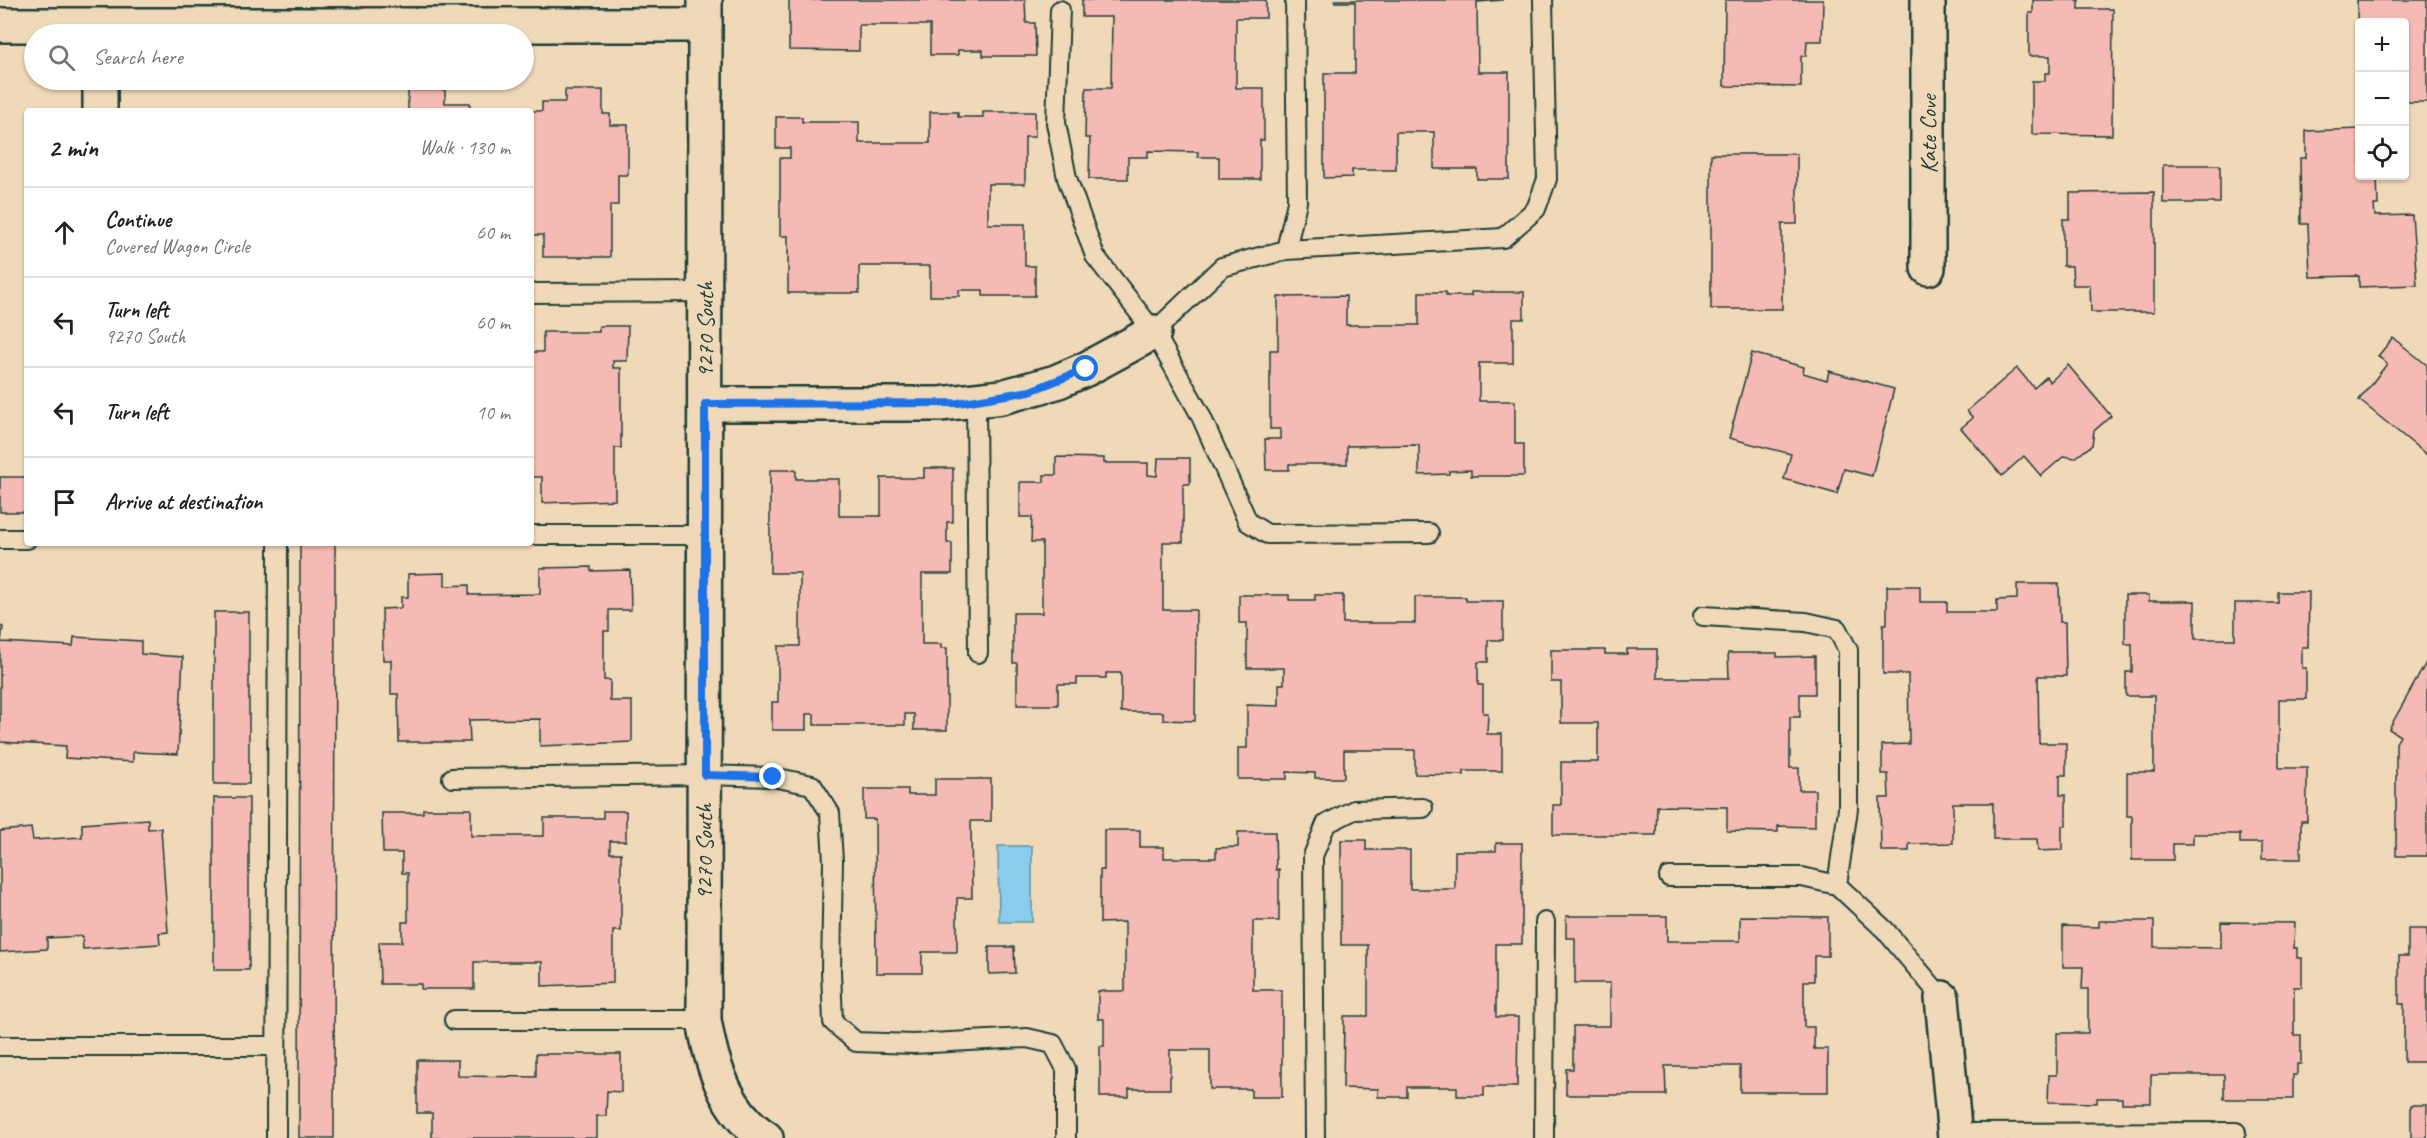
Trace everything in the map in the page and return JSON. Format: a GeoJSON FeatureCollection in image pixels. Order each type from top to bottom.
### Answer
{"type":"FeatureCollection","features":[{"type":"Feature","properties":{"kind":"street","name":"Kate Cove"},"geometry":{"type":"LineString","coordinates":[[1928,0],[1928,268]]}},
{"type":"Feature","properties":{"kind":"street"},"geometry":{"type":"LineString","coordinates":[[314,24],[705,13]]}},
{"type":"Feature","properties":{"kind":"street","name":"9270 South"},"geometry":{"type":"LineString","coordinates":[[705,13],[704,1020],[708,1047],[727,1096],[757,1132]]}},
{"type":"Feature","properties":{"kind":"street"},"geometry":{"type":"LineString","coordinates":[[0,25],[24,26]]}},
{"type":"Feature","properties":{"kind":"street"},"geometry":{"type":"LineString","coordinates":[[100,90],[100,108]]}},
{"type":"Feature","properties":{"kind":"street"},"geometry":{"type":"LineString","coordinates":[[705,404],[940,404],[976,400],[1030,391],[1056,382],[1086,369],[1154,332]]}},
{"type":"Feature","properties":{"kind":"street"},"geometry":{"type":"LineString","coordinates":[[1942,998],[1955,1136]]}},
{"type":"Feature","properties":{"kind":"lane"},"geometry":{"type":"LineString","coordinates":[[1286,250],[1297,202],[1295,0]]}},
{"type":"Feature","properties":{"kind":"lane"},"geometry":{"type":"LineString","coordinates":[[1154,332],[1222,267],[1286,250],[1503,237],[1536,209],[1547,179],[1543,0]]}},
{"type":"Feature","properties":{"kind":"lane"},"geometry":{"type":"LineString","coordinates":[[1060,10],[1056,123],[1067,178],[1095,256],[1154,332],[1200,414],[1248,522],[1267,534],[1429,533]]}},
{"type":"Feature","properties":{"kind":"lane"},"geometry":{"type":"LineString","coordinates":[[534,293],[705,292]]}},
{"type":"Feature","properties":{"kind":"lane"},"geometry":{"type":"LineString","coordinates":[[976,400],[978,653]]}},
{"type":"Feature","properties":{"kind":"lane"},"geometry":{"type":"LineString","coordinates":[[534,535],[705,535]]}},
{"type":"Feature","properties":{"kind":"lane"},"geometry":{"type":"LineString","coordinates":[[0,539],[24,539]]}},
{"type":"Feature","properties":{"kind":"lane"},"geometry":{"type":"LineString","coordinates":[[276,1138],[278,546]]}},
{"type":"Feature","properties":{"kind":"lane"},"geometry":{"type":"LineString","coordinates":[[1702,616],[1806,622],[1837,629],[1848,650],[1848,809],[1837,885]]}},
{"type":"Feature","properties":{"kind":"lane"},"geometry":{"type":"LineString","coordinates":[[452,778],[705,775],[773,777],[812,785],[830,813],[833,861],[831,971],[833,1022],[856,1042],[913,1044],[1026,1038],[1053,1044],[1066,1068],[1066,1138]]}},
{"type":"Feature","properties":{"kind":"lane"},"geometry":{"type":"LineString","coordinates":[[1315,1138],[1313,856],[1326,824],[1354,810],[1423,808]]}},
{"type":"Feature","properties":{"kind":"lane"},"geometry":{"type":"LineString","coordinates":[[1669,877],[1802,877],[1837,885],[1882,926],[1942,998]]}},
{"type":"Feature","properties":{"kind":"lane"},"geometry":{"type":"LineString","coordinates":[[1544,1138],[1545,922]]}},
{"type":"Feature","properties":{"kind":"lane"},"geometry":{"type":"LineString","coordinates":[[454,1020],[704,1020]]}},
{"type":"Feature","properties":{"kind":"lane"},"geometry":{"type":"LineString","coordinates":[[0,1046],[276,1046]]}},
{"type":"Feature","properties":{"kind":"lane"},"geometry":{"type":"LineString","coordinates":[[1955,1136],[2236,1132]]}},
{"type":"Feature","properties":{"kind":"water"},"geometry":{"type":"Polygon","coordinates":[[[998,846],[1032,846],[1032,922],[999,922],[998,846]]]}},
{"type":"Feature","properties":{"kind":"building"},"geometry":{"type":"Polygon","coordinates":[[[789,0],[1025,0],[1026,23],[1035,23],[1036,56],[983,56],[983,50],[958,50],[958,55],[930,55],[930,25],[859,25],[859,51],[789,50],[789,0]]]}},
{"type":"Feature","properties":{"kind":"building"},"geometry":{"type":"Polygon","coordinates":[[[1082,0],[1266,0],[1266,18],[1236,18],[1236,88],[1264,88],[1264,140],[1260,140],[1260,179],[1219,179],[1219,157],[1198,157],[1198,152],[1148,151],[1148,157],[1128,157],[1128,179],[1089,179],[1090,138],[1085,138],[1086,88],[1111,88],[1112,17],[1082,17],[1082,0]]]}},
{"type":"Feature","properties":{"kind":"building"},"geometry":{"type":"Polygon","coordinates":[[[1335,0],[1503,0],[1477,2],[1478,72],[1509,72],[1509,179],[1477,179],[1477,169],[1434,169],[1434,132],[1396,132],[1396,170],[1352,170],[1352,177],[1324,178],[1324,73],[1355,73],[1355,2],[1335,2],[1335,0]]]}},
{"type":"Feature","properties":{"kind":"building"},"geometry":{"type":"Polygon","coordinates":[[[1725,0],[1823,0],[1822,41],[1807,41],[1806,56],[1801,56],[1801,87],[1724,86],[1725,0]]]}},
{"type":"Feature","properties":{"kind":"building"},"geometry":{"type":"Polygon","coordinates":[[[2033,0],[2079,0],[2079,9],[2113,9],[2112,135],[2032,134],[2032,81],[2045,81],[2045,73],[2050,73],[2050,56],[2029,56],[2029,13],[2033,13],[2033,0]]]}},
{"type":"Feature","properties":{"kind":"building"},"geometry":{"type":"Polygon","coordinates":[[[2357,0],[2427,0],[2427,102],[2409,102],[2409,18],[2357,18],[2357,0]]]}},
{"type":"Feature","properties":{"kind":"building"},"geometry":{"type":"Polygon","coordinates":[[[408,90],[445,90],[445,103],[470,103],[470,108],[408,108],[408,90]]]}},
{"type":"Feature","properties":{"kind":"building"},"geometry":{"type":"Polygon","coordinates":[[[565,90],[603,90],[603,114],[610,114],[610,125],[628,125],[628,175],[618,175],[618,205],[610,205],[610,257],[543,257],[543,235],[534,235],[534,111],[542,111],[542,102],[565,102],[565,90]]]}},
{"type":"Feature","properties":{"kind":"building"},"geometry":{"type":"Polygon","coordinates":[[[930,112],[958,112],[958,117],[983,117],[983,112],[1035,112],[1035,137],[1025,137],[1025,184],[988,184],[988,224],[1025,224],[1025,266],[1035,266],[1035,296],[983,296],[983,290],[959,290],[959,296],[930,296],[930,266],[859,266],[859,293],[788,293],[788,236],[780,236],[780,158],[790,158],[790,148],[776,148],[776,117],[802,117],[802,122],[859,122],[859,143],[930,143],[930,112]]]}},
{"type":"Feature","properties":{"kind":"building"},"geometry":{"type":"Polygon","coordinates":[[[2355,129],[2355,180],[2377,180],[2378,205],[2374,205],[2375,216],[2412,215],[2417,285],[2359,287],[2359,276],[2310,277],[2308,224],[2301,224],[2300,158],[2306,158],[2306,131],[2355,129]]]}},
{"type":"Feature","properties":{"kind":"building"},"geometry":{"type":"Polygon","coordinates":[[[1711,154],[1797,154],[1797,224],[1782,224],[1782,309],[1711,309],[1711,154]]]}},
{"type":"Feature","properties":{"kind":"building"},"geometry":{"type":"Polygon","coordinates":[[[2163,165],[2220,165],[2220,203],[2163,203],[2163,165]]]}},
{"type":"Feature","properties":{"kind":"building"},"geometry":{"type":"Polygon","coordinates":[[[2154,192],[2154,312],[2091,312],[2090,285],[2073,285],[2072,266],[2063,266],[2063,219],[2070,219],[2070,193],[2154,192]]]}},
{"type":"Feature","properties":{"kind":"building"},"geometry":{"type":"Polygon","coordinates":[[[1419,292],[1446,292],[1446,296],[1471,296],[1471,292],[1524,292],[1524,319],[1513,319],[1513,363],[1479,363],[1479,401],[1515,401],[1515,444],[1524,444],[1524,476],[1471,476],[1471,470],[1449,471],[1449,474],[1419,475],[1419,445],[1347,446],[1347,464],[1289,464],[1289,470],[1266,470],[1265,439],[1280,439],[1280,429],[1270,429],[1270,350],[1278,350],[1278,297],[1346,296],[1346,325],[1419,325],[1419,292]]]}},
{"type":"Feature","properties":{"kind":"building"},"geometry":{"type":"Polygon","coordinates":[[[599,326],[628,326],[627,361],[613,361],[613,368],[621,368],[621,448],[615,448],[615,500],[542,503],[542,477],[534,477],[534,352],[543,352],[543,332],[599,332],[599,326]]]}},
{"type":"Feature","properties":{"kind":"building"},"geometry":{"type":"Polygon","coordinates":[[[2393,338],[2427,365],[2427,455],[2359,400],[2387,364],[2378,356],[2393,338]]]}},
{"type":"Feature","properties":{"kind":"building"},"geometry":{"type":"Polygon","coordinates":[[[1752,353],[1804,367],[1803,373],[1827,380],[1829,371],[1894,389],[1872,476],[1844,469],[1837,494],[1784,479],[1791,454],[1729,438],[1752,353]]]}},
{"type":"Feature","properties":{"kind":"building"},"geometry":{"type":"Polygon","coordinates":[[[2068,365],[2111,416],[2094,431],[2092,445],[2075,458],[2064,456],[2041,476],[2024,456],[2002,476],[1961,428],[1973,418],[1967,411],[2017,368],[2034,388],[2046,377],[2050,382],[2068,365]]]}},
{"type":"Feature","properties":{"kind":"building"},"geometry":{"type":"Polygon","coordinates":[[[1056,457],[1104,458],[1104,463],[1148,463],[1148,475],[1157,476],[1158,458],[1190,458],[1190,484],[1183,484],[1183,542],[1163,542],[1163,610],[1196,610],[1195,721],[1163,720],[1163,712],[1121,712],[1121,673],[1106,673],[1106,678],[1077,678],[1077,684],[1058,684],[1058,705],[1017,705],[1017,663],[1013,663],[1013,613],[1042,613],[1042,542],[1031,542],[1032,517],[1020,517],[1020,482],[1044,482],[1044,475],[1056,475],[1056,457]]]}},
{"type":"Feature","properties":{"kind":"building"},"geometry":{"type":"Polygon","coordinates":[[[924,468],[953,468],[953,522],[947,522],[947,543],[952,543],[952,574],[922,574],[922,644],[941,644],[941,648],[947,648],[947,730],[914,730],[914,714],[905,714],[905,725],[814,725],[814,714],[806,714],[806,730],[772,730],[772,702],[778,702],[778,646],[800,646],[800,573],[770,573],[770,470],[796,470],[796,479],[839,479],[839,516],[881,516],[881,478],[924,478],[924,468]]]}},
{"type":"Feature","properties":{"kind":"building"},"geometry":{"type":"Polygon","coordinates":[[[0,477],[24,477],[24,512],[0,512],[0,477]]]}},
{"type":"Feature","properties":{"kind":"building"},"geometry":{"type":"Polygon","coordinates":[[[300,546],[335,546],[334,1138],[299,1138],[300,546]]]}},
{"type":"Feature","properties":{"kind":"building"},"geometry":{"type":"Polygon","coordinates":[[[591,567],[591,571],[630,570],[631,610],[609,610],[609,631],[604,631],[604,680],[610,680],[610,701],[632,701],[632,742],[540,746],[540,719],[469,720],[470,742],[399,742],[398,694],[391,694],[391,660],[383,660],[382,609],[401,608],[401,597],[408,597],[408,574],[445,573],[445,586],[469,585],[469,595],[540,594],[540,568],[591,567]]]}},
{"type":"Feature","properties":{"kind":"building"},"geometry":{"type":"Polygon","coordinates":[[[2017,584],[2059,584],[2060,622],[2065,622],[2066,676],[2038,676],[2039,743],[2066,743],[2066,775],[2060,775],[2060,795],[2066,795],[2066,826],[2062,826],[2062,850],[2038,851],[2037,839],[1993,839],[1993,803],[1953,803],[1953,843],[1909,844],[1909,851],[1881,851],[1880,798],[1889,798],[1888,774],[1882,774],[1882,745],[1909,744],[1908,674],[1883,674],[1883,624],[1887,624],[1887,586],[1920,586],[1920,602],[1947,602],[1947,612],[1997,612],[1997,600],[2017,599],[2017,584]]]}},
{"type":"Feature","properties":{"kind":"building"},"geometry":{"type":"Polygon","coordinates":[[[2278,592],[2309,592],[2308,647],[2302,647],[2302,668],[2306,668],[2306,699],[2279,699],[2279,768],[2307,768],[2307,821],[2301,821],[2301,859],[2262,859],[2262,843],[2240,843],[2240,834],[2193,834],[2193,844],[2173,844],[2173,860],[2132,860],[2132,816],[2127,816],[2127,772],[2154,772],[2154,696],[2126,696],[2126,672],[2132,672],[2132,644],[2125,644],[2125,595],[2149,595],[2149,601],[2195,601],[2195,639],[2235,639],[2235,603],[2278,603],[2278,592]]]}},
{"type":"Feature","properties":{"kind":"building"},"geometry":{"type":"Polygon","coordinates":[[[1239,595],[1289,595],[1289,600],[1315,600],[1315,595],[1343,595],[1343,623],[1415,623],[1415,597],[1466,597],[1466,601],[1503,601],[1503,640],[1488,640],[1488,662],[1478,662],[1478,685],[1483,685],[1483,713],[1488,713],[1487,734],[1502,734],[1502,771],[1464,771],[1464,775],[1415,774],[1415,750],[1344,750],[1344,778],[1315,778],[1315,773],[1287,772],[1287,779],[1238,779],[1238,748],[1247,748],[1247,705],[1279,706],[1279,684],[1284,684],[1284,668],[1247,668],[1247,623],[1239,623],[1239,595]]]}},
{"type":"Feature","properties":{"kind":"building"},"geometry":{"type":"Polygon","coordinates":[[[214,612],[249,612],[249,784],[214,784],[214,612]]]}},
{"type":"Feature","properties":{"kind":"building"},"geometry":{"type":"Polygon","coordinates":[[[0,626],[3,627],[1,642],[73,646],[74,637],[141,641],[141,654],[183,657],[178,754],[133,752],[133,762],[65,758],[66,746],[0,742],[0,626]]]}},
{"type":"Feature","properties":{"kind":"building"},"geometry":{"type":"Polygon","coordinates":[[[1627,649],[1657,649],[1657,678],[1729,678],[1728,653],[1777,653],[1777,657],[1815,656],[1815,694],[1800,694],[1800,717],[1790,717],[1790,768],[1799,768],[1799,790],[1815,790],[1815,827],[1778,826],[1778,832],[1727,831],[1727,807],[1657,806],[1656,835],[1553,835],[1553,805],[1561,805],[1561,762],[1598,762],[1598,723],[1561,723],[1561,682],[1551,682],[1551,650],[1605,650],[1605,654],[1627,654],[1627,649]]]}},
{"type":"Feature","properties":{"kind":"building"},"geometry":{"type":"Polygon","coordinates":[[[2427,661],[2427,856],[2396,856],[2396,743],[2400,736],[2389,729],[2427,661]]]}},
{"type":"Feature","properties":{"kind":"building"},"geometry":{"type":"Polygon","coordinates":[[[935,779],[991,779],[991,821],[971,821],[972,898],[957,898],[957,952],[922,952],[922,973],[876,973],[875,819],[864,819],[864,789],[908,789],[908,795],[935,795],[935,779]]]}},
{"type":"Feature","properties":{"kind":"building"},"geometry":{"type":"Polygon","coordinates":[[[214,798],[249,798],[249,970],[214,970],[214,798]]]}},
{"type":"Feature","properties":{"kind":"building"},"geometry":{"type":"Polygon","coordinates":[[[423,809],[471,809],[471,836],[544,836],[544,818],[603,818],[603,811],[626,811],[626,841],[610,841],[610,853],[621,853],[621,931],[613,931],[613,983],[542,986],[542,962],[474,962],[474,989],[421,989],[421,984],[380,984],[379,942],[402,942],[402,922],[408,922],[408,873],[402,873],[402,853],[383,853],[382,813],[423,813],[423,809]]]}},
{"type":"Feature","properties":{"kind":"building"},"geometry":{"type":"Polygon","coordinates":[[[148,819],[148,829],[161,828],[168,932],[159,933],[160,944],[83,949],[82,936],[47,938],[47,949],[0,952],[0,831],[31,828],[33,840],[82,837],[82,824],[148,819]]]}},
{"type":"Feature","properties":{"kind":"building"},"geometry":{"type":"Polygon","coordinates":[[[1104,830],[1140,830],[1140,847],[1164,847],[1164,858],[1216,858],[1216,848],[1238,847],[1238,832],[1275,832],[1276,870],[1279,869],[1279,921],[1253,921],[1253,990],[1282,990],[1282,1097],[1251,1097],[1251,1089],[1210,1089],[1210,1050],[1170,1050],[1170,1089],[1129,1089],[1129,1097],[1100,1097],[1100,1046],[1104,1046],[1104,1019],[1098,1019],[1098,991],[1125,991],[1125,922],[1100,923],[1100,870],[1104,870],[1104,830]]]}},
{"type":"Feature","properties":{"kind":"building"},"geometry":{"type":"Polygon","coordinates":[[[1341,840],[1366,840],[1366,850],[1410,850],[1410,889],[1455,889],[1455,851],[1496,851],[1496,843],[1522,843],[1522,944],[1496,944],[1496,1017],[1518,1017],[1517,1087],[1484,1087],[1484,1096],[1457,1096],[1457,1087],[1407,1087],[1407,1097],[1378,1097],[1378,1089],[1343,1088],[1344,1016],[1368,1016],[1368,945],[1341,945],[1341,840]]]}},
{"type":"Feature","properties":{"kind":"building"},"geometry":{"type":"Polygon","coordinates":[[[1566,916],[1667,916],[1667,941],[1740,941],[1740,916],[1828,917],[1828,956],[1814,956],[1814,981],[1804,981],[1804,1027],[1814,1027],[1814,1049],[1828,1049],[1828,1092],[1740,1092],[1740,1066],[1665,1066],[1666,1095],[1566,1095],[1566,1069],[1573,1069],[1573,1026],[1610,1026],[1610,983],[1575,983],[1575,938],[1566,938],[1566,916]]]}},
{"type":"Feature","properties":{"kind":"building"},"geometry":{"type":"Polygon","coordinates":[[[2099,921],[2154,921],[2154,947],[2221,948],[2221,922],[2295,923],[2294,948],[2297,948],[2297,958],[2302,958],[2302,987],[2294,987],[2294,1035],[2301,1035],[2301,1064],[2297,1064],[2297,1075],[2293,1075],[2293,1099],[2224,1099],[2224,1075],[2151,1075],[2151,1103],[2122,1103],[2122,1098],[2097,1098],[2097,1103],[2048,1102],[2049,1075],[2057,1075],[2057,1033],[2088,1033],[2088,989],[2082,989],[2083,967],[2063,967],[2063,926],[2099,927],[2099,921]]]}},
{"type":"Feature","properties":{"kind":"building"},"geometry":{"type":"Polygon","coordinates":[[[2408,929],[2427,929],[2427,1062],[2404,1062],[2404,1004],[2399,1004],[2399,956],[2408,956],[2408,929]]]}},
{"type":"Feature","properties":{"kind":"building"},"geometry":{"type":"Polygon","coordinates":[[[989,947],[1014,947],[1015,973],[989,974],[989,947]]]}},
{"type":"Feature","properties":{"kind":"building"},"geometry":{"type":"Polygon","coordinates":[[[536,1054],[621,1054],[621,1092],[607,1091],[606,1116],[597,1116],[597,1138],[432,1138],[432,1113],[417,1113],[417,1060],[458,1060],[458,1076],[536,1077],[536,1054]]]}},
{"type":"Feature","properties":{"kind":"building"},"geometry":{"type":"Polygon","coordinates":[[[2411,1105],[2427,1105],[2427,1138],[2411,1138],[2411,1105]]]}},
{"type":"Feature","properties":{"kind":"route"},"geometry":{"type":"LineString","coordinates":[[773,777],[705,775],[705,404],[958,403],[1030,391],[1086,369]]}}]}
